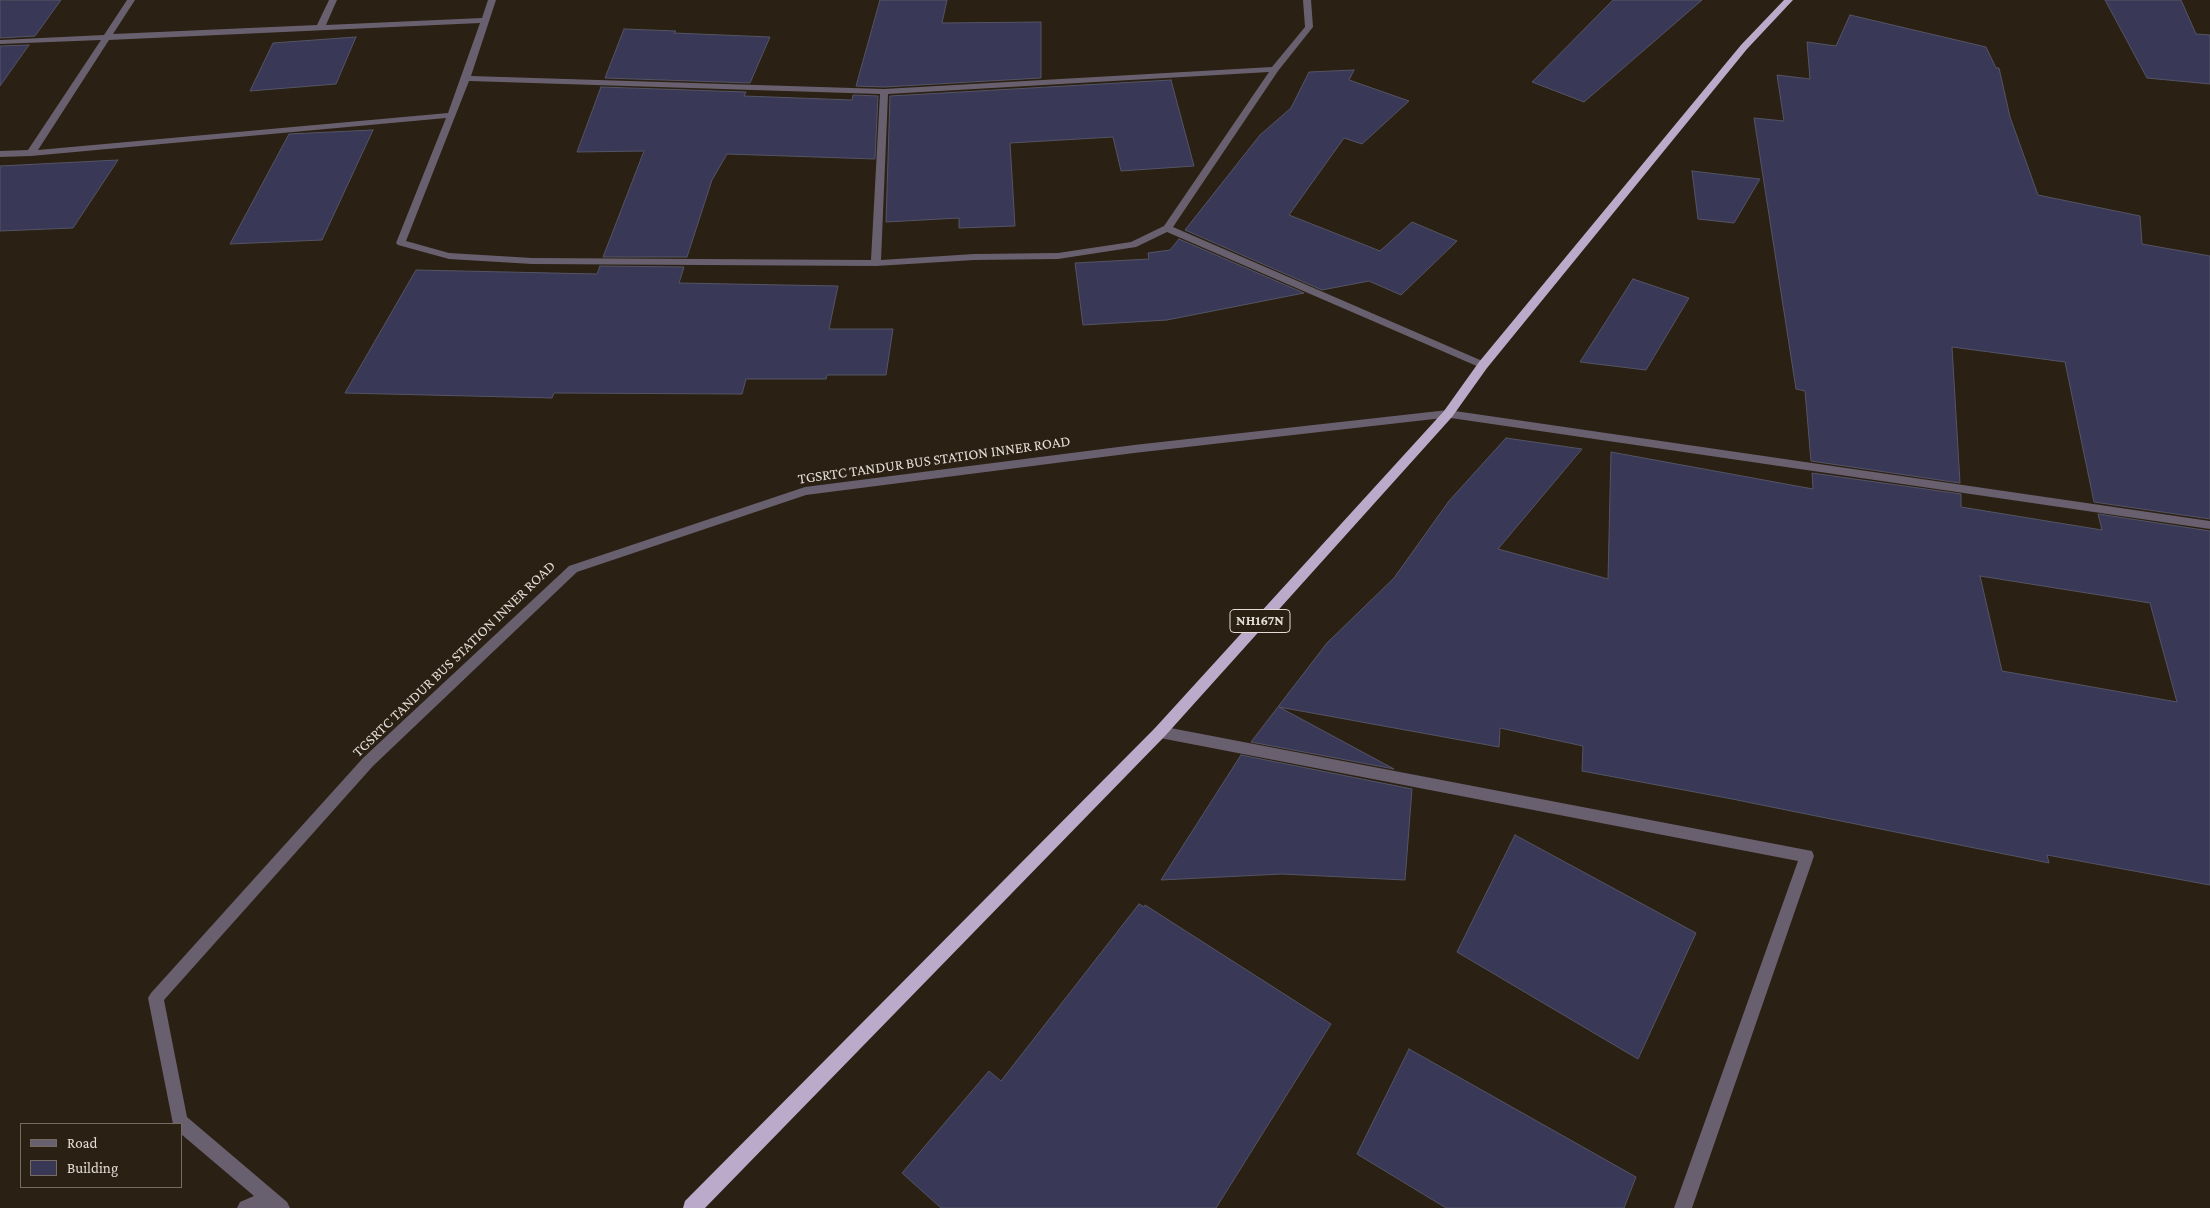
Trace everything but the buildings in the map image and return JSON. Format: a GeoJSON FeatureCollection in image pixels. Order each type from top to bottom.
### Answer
{"type":"FeatureCollection","features":[{"type":"Feature","properties":{"kind":"highway","name":"NH167N"},"geometry":{"type":"LineString","coordinates":[[692,1208],[1160,732],[1448,414],[1483,365],[1744,47],[1789,0]]}},
{"type":"Feature","properties":{"kind":"street"},"geometry":{"type":"LineString","coordinates":[[31,153],[131,0]]}},
{"type":"Feature","properties":{"kind":"street"},"geometry":{"type":"LineString","coordinates":[[320,28],[333,0]]}},
{"type":"Feature","properties":{"kind":"street"},"geometry":{"type":"LineString","coordinates":[[492,0],[466,78],[402,243],[449,256],[532,262],[785,264],[876,263],[974,257],[1058,256],[1133,245],[1167,228],[1275,69],[1309,26],[1307,0]]}},
{"type":"Feature","properties":{"kind":"street"},"geometry":{"type":"LineString","coordinates":[[0,42],[486,20]]}},
{"type":"Feature","properties":{"kind":"street"},"geometry":{"type":"LineString","coordinates":[[466,78],[884,92],[1275,69]]}},
{"type":"Feature","properties":{"kind":"street"},"geometry":{"type":"LineString","coordinates":[[876,263],[884,92]]}},
{"type":"Feature","properties":{"kind":"street"},"geometry":{"type":"LineString","coordinates":[[0,154],[31,153],[452,115]]}},
{"type":"Feature","properties":{"kind":"street"},"geometry":{"type":"LineString","coordinates":[[1167,228],[1483,365]]}},
{"type":"Feature","properties":{"kind":"street"},"geometry":{"type":"LineString","coordinates":[[1448,414],[2210,525]]}},
{"type":"Feature","properties":{"kind":"street","name":"TGSRTC TANDUR BUS STATION INNER ROAD"},"geometry":{"type":"LineString","coordinates":[[181,1123],[156,998],[368,762],[573,568],[805,491],[1134,449],[1448,414]]}},
{"type":"Feature","properties":{"kind":"street"},"geometry":{"type":"LineString","coordinates":[[1160,732],[1807,856],[1683,1208]]}},
{"type":"Feature","properties":{"kind":"street","name":"TGSRTC TANDUR BUS STATION INNER ROAD"},"geometry":{"type":"LineString","coordinates":[[182,1124],[276,1204]]}},
{"type":"Feature","properties":{"kind":"street"},"geometry":{"type":"LineString","coordinates":[[246,1208],[276,1204]]}}]}
